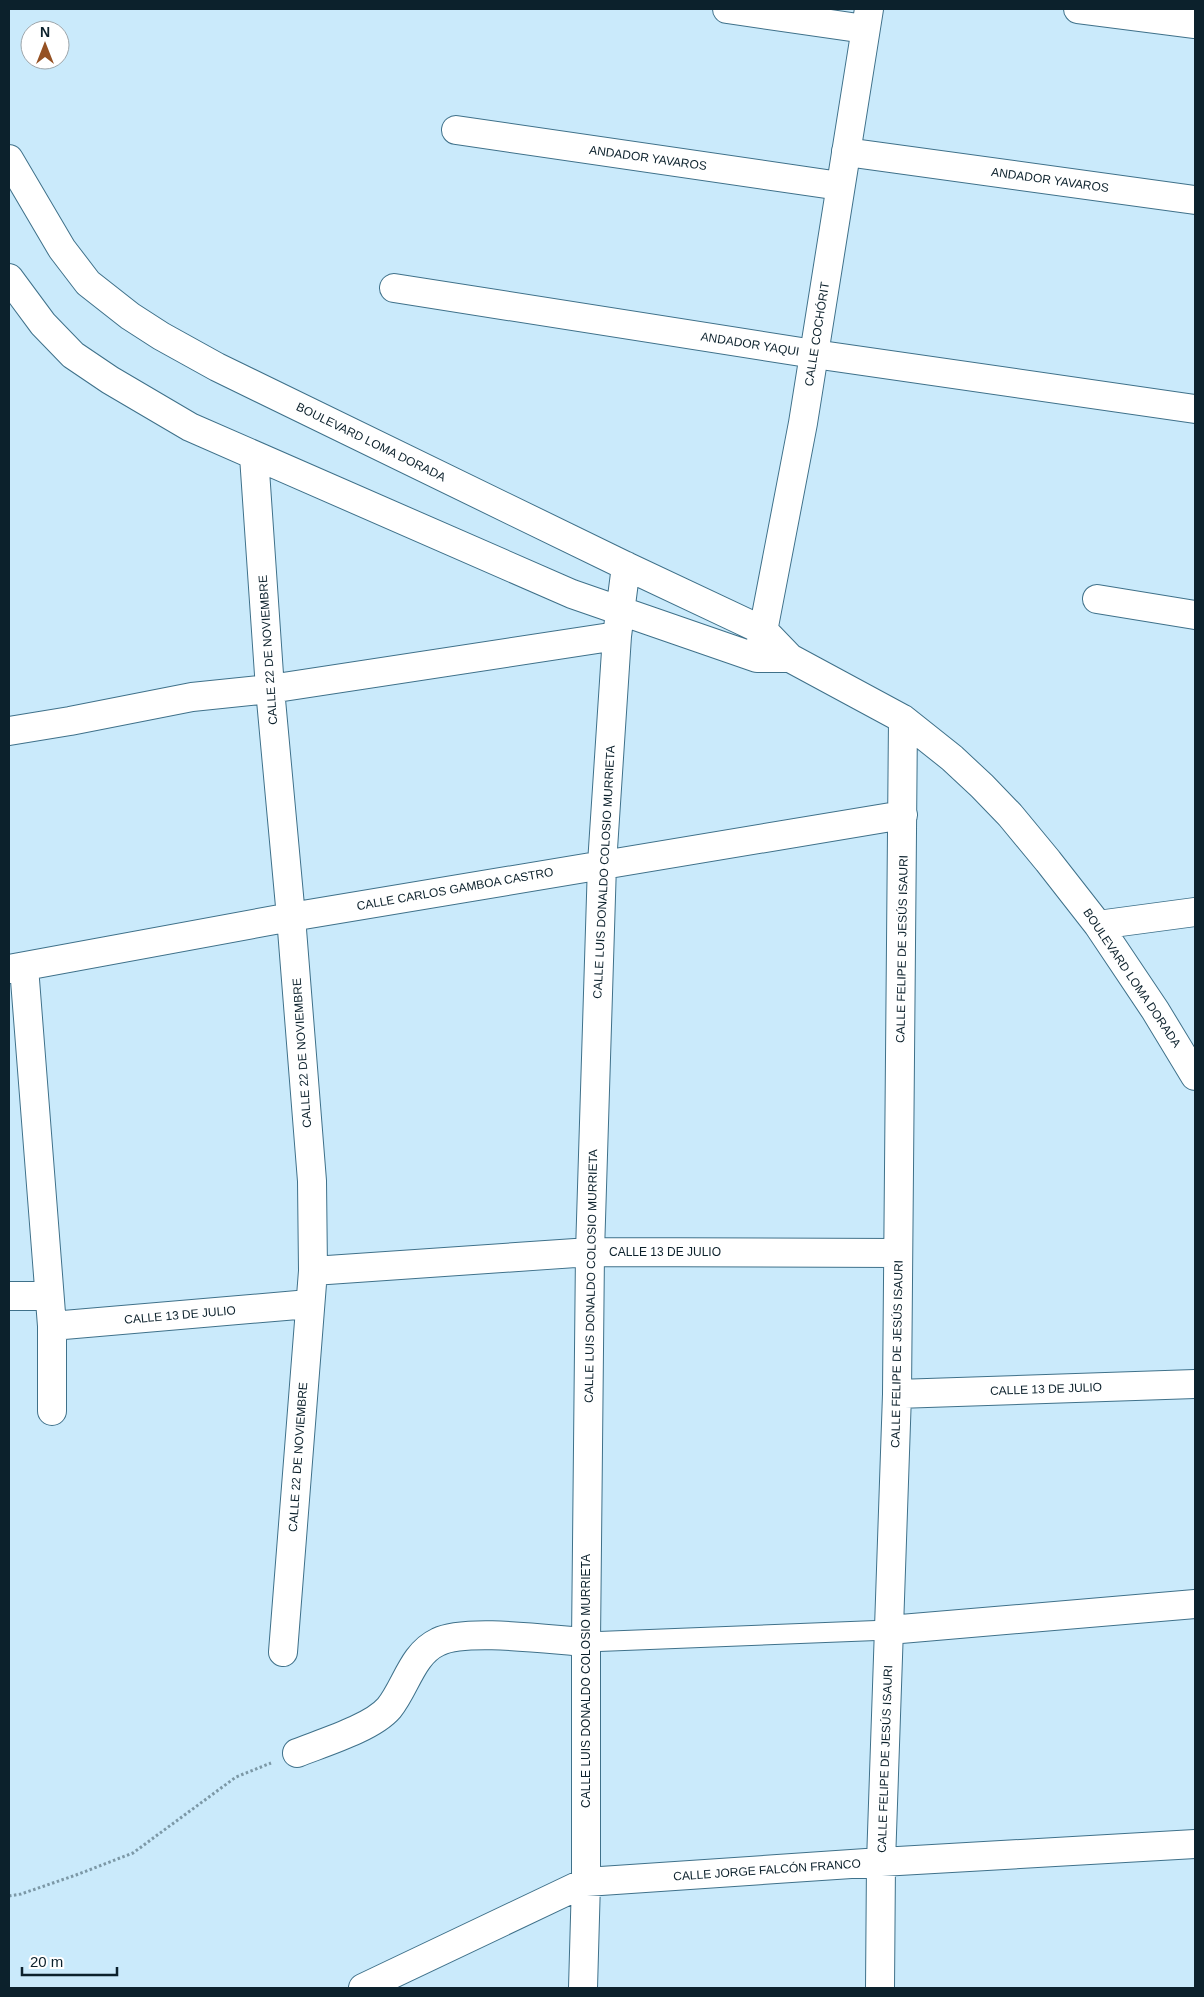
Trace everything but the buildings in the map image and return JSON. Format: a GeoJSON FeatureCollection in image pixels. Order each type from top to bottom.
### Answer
{"type":"FeatureCollection","features":[{"type":"Feature","properties":{"kind":"street"},"geometry":{"type":"LineString","coordinates":[[726,9],[867,19]]}},
{"type":"Feature","properties":{"kind":"street"},"geometry":{"type":"LineString","coordinates":[[1078,9],[1195,24]]}},
{"type":"Feature","properties":{"kind":"street","name":"CALLE COCHÓRIT"},"geometry":{"type":"LineString","coordinates":[[757,658],[764,631],[803,423],[867,19]]}},
{"type":"Feature","properties":{"kind":"street","name":"ANDADOR YAVAROS"},"geometry":{"type":"LineString","coordinates":[[456,130],[840,186]]}},
{"type":"Feature","properties":{"kind":"street","name":"ANDADOR YAVAROS"},"geometry":{"type":"LineString","coordinates":[[846,152],[1195,200]]}},
{"type":"Feature","properties":{"kind":"street","name":"BOULEVARD LOMA DORADA"},"geometry":{"type":"LineString","coordinates":[[9,159],[62,249],[88,283],[130,316],[161,336],[218,367],[626,566],[764,631],[790,658],[903,719],[952,758],[1010,815],[1098,925],[1155,1010],[1195,1076]]}},
{"type":"Feature","properties":{"kind":"street","name":"BOULEVARD LOMA DORADA"},"geometry":{"type":"LineString","coordinates":[[9,278],[43,324],[73,355],[110,380],[190,427],[563,590],[618,624],[757,658],[790,658]]}},
{"type":"Feature","properties":{"kind":"street","name":"ANDADOR YAQUI"},"geometry":{"type":"LineString","coordinates":[[394,288],[814,354],[1195,409]]}},
{"type":"Feature","properties":{"kind":"street","name":"CALLE 22 DE NOVIEMBRE"},"geometry":{"type":"LineString","coordinates":[[254,456],[270,689],[292,916],[312,1181],[313,1271],[283,1652]]}},
{"type":"Feature","properties":{"kind":"street","name":"CALLE LUIS DONALDO COLOSIO MURRIETA"},"geometry":{"type":"LineString","coordinates":[[583,1988],[586,1882],[586,1642],[590,1252],[602,864],[618,624],[626,566]]}},
{"type":"Feature","properties":{"kind":"street"},"geometry":{"type":"LineString","coordinates":[[1097,598],[1195,615]]}},
{"type":"Feature","properties":{"kind":"street"},"geometry":{"type":"LineString","coordinates":[[9,731],[192,697],[270,689],[618,624]]}},
{"type":"Feature","properties":{"kind":"street","name":"CALLE FELIPE DE JESÚS ISAURI"},"geometry":{"type":"LineString","coordinates":[[880,1988],[881,1862],[897,1394],[903,719]]}},
{"type":"Feature","properties":{"kind":"street","name":"CALLE CARLOS GAMBOA CASTRO"},"geometry":{"type":"LineString","coordinates":[[16,968],[292,916],[903,815]]}},
{"type":"Feature","properties":{"kind":"street"},"geometry":{"type":"LineString","coordinates":[[1098,925],[1195,912]]}},
{"type":"Feature","properties":{"kind":"street"},"geometry":{"type":"LineString","coordinates":[[16,968],[52,1326],[52,1411]]}},
{"type":"Feature","properties":{"kind":"street","name":"CALLE 13 DE JULIO"},"geometry":{"type":"LineString","coordinates":[[313,1271],[590,1252],[898,1253]]}},
{"type":"Feature","properties":{"kind":"street"},"geometry":{"type":"LineString","coordinates":[[9,1296],[49,1296]]}},
{"type":"Feature","properties":{"kind":"street","name":"CALLE 13 DE JULIO"},"geometry":{"type":"LineString","coordinates":[[52,1326],[309,1304]]}},
{"type":"Feature","properties":{"kind":"street","name":"CALLE 13 DE JULIO"},"geometry":{"type":"LineString","coordinates":[[897,1394],[1195,1384]]}},
{"type":"Feature","properties":{"kind":"street"},"geometry":{"type":"LineString","coordinates":[[889,1630],[1195,1604]]}},
{"type":"Feature","properties":{"kind":"street"},"geometry":{"type":"LineString","coordinates":[[297,1754],[348,1733],[372,1721],[388,1709],[417,1661],[426,1650],[439,1641],[476,1635],[586,1642]]}},
{"type":"Feature","properties":{"kind":"street","name":"CALLE JORGE FALCÓN FRANCO"},"geometry":{"type":"LineString","coordinates":[[363,1988],[586,1882],[881,1862],[1195,1844]]}},
{"type":"Feature","properties":{"kind":"lane"},"geometry":{"type":"LineString","coordinates":[[586,1642],[889,1630]]}},
{"type":"Feature","properties":{"kind":"path"},"geometry":{"type":"LineString","coordinates":[[9,1896],[21,1894],[76,1875],[133,1853],[236,1777],[297,1754]]}}]}
